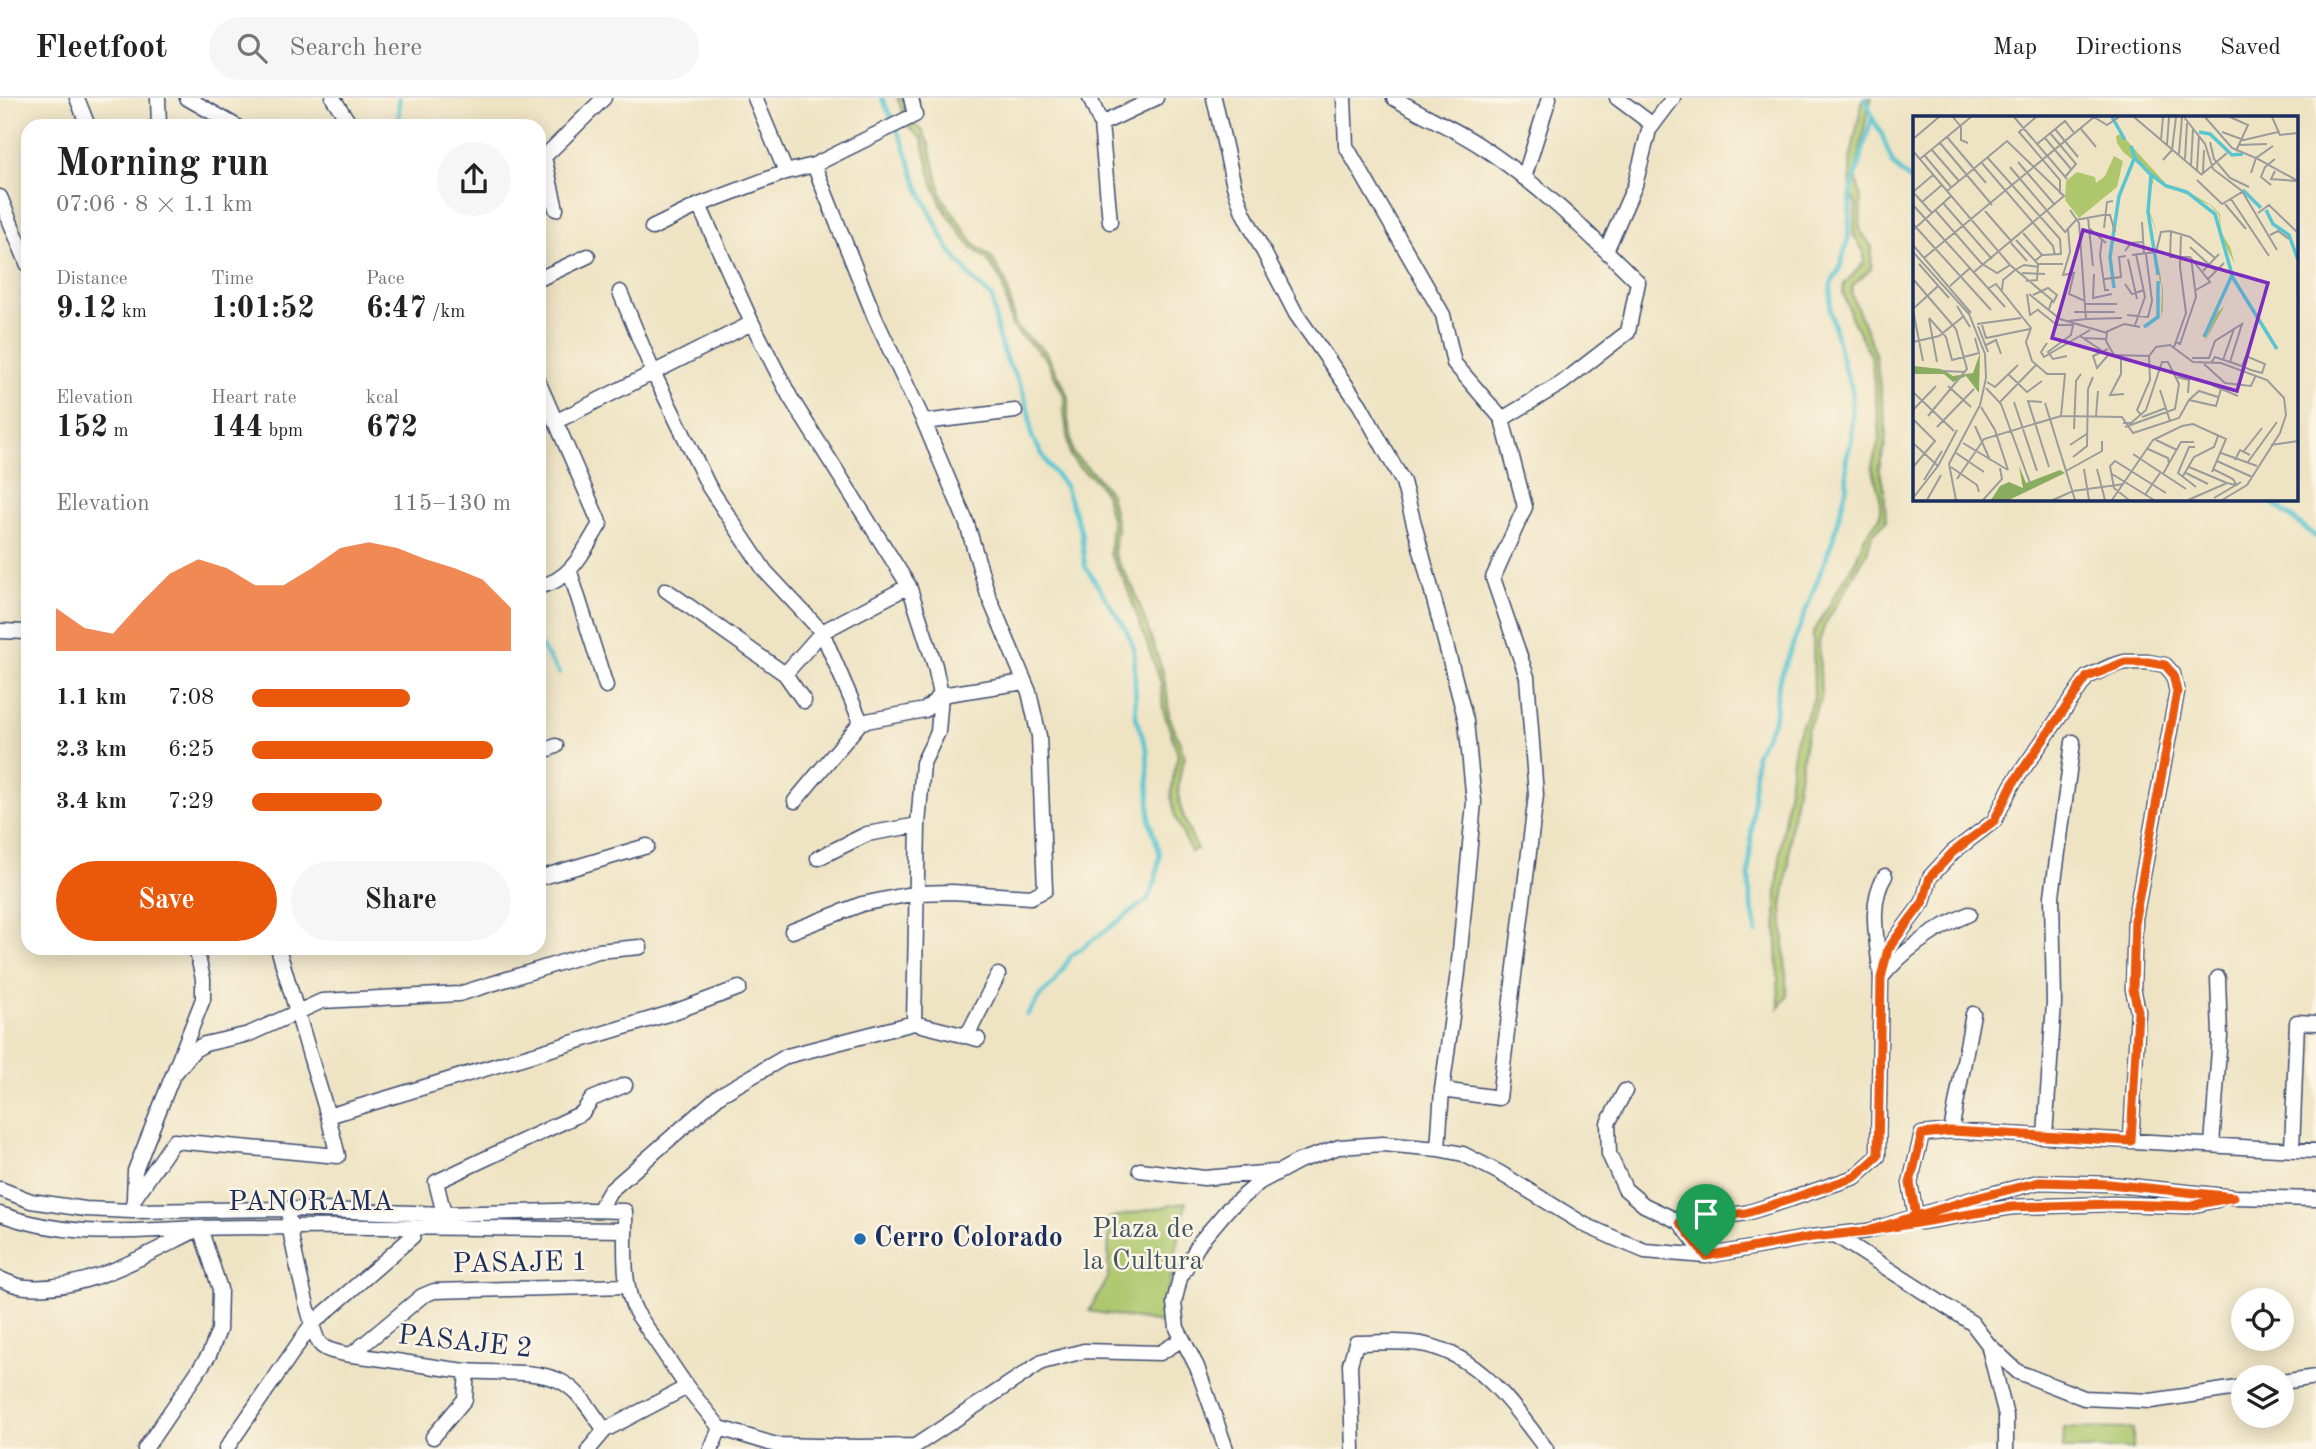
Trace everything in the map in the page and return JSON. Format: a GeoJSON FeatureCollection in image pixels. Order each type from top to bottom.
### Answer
{"type":"FeatureCollection","features":[{"type":"Feature","properties":{"kind":"street"},"geometry":{"type":"LineString","coordinates":[[77,98],[85,119]]}},
{"type":"Feature","properties":{"kind":"street"},"geometry":{"type":"LineString","coordinates":[[158,98],[159,119]]}},
{"type":"Feature","properties":{"kind":"street"},"geometry":{"type":"LineString","coordinates":[[187,98],[224,119]]}},
{"type":"Feature","properties":{"kind":"street"},"geometry":{"type":"LineString","coordinates":[[333,98],[346,119]]}},
{"type":"Feature","properties":{"kind":"street"},"geometry":{"type":"LineString","coordinates":[[546,155],[604,98]]}},
{"type":"Feature","properties":{"kind":"street"},"geometry":{"type":"LineString","coordinates":[[755,98],[786,172]]}},
{"type":"Feature","properties":{"kind":"street"},"geometry":{"type":"LineString","coordinates":[[652,228],[699,205],[786,172],[814,165],[915,115],[911,98]]}},
{"type":"Feature","properties":{"kind":"street"},"geometry":{"type":"LineString","coordinates":[[1090,98],[1101,124],[1110,222]]}},
{"type":"Feature","properties":{"kind":"street"},"geometry":{"type":"LineString","coordinates":[[1101,124],[1156,98]]}},
{"type":"Feature","properties":{"kind":"street"},"geometry":{"type":"LineString","coordinates":[[1214,98],[1242,212],[1296,314],[1360,405],[1403,482],[1466,721],[1474,802],[1458,972],[1442,1090],[1438,1149]]}},
{"type":"Feature","properties":{"kind":"street"},"geometry":{"type":"LineString","coordinates":[[1344,98],[1346,146],[1443,315],[1454,363],[1502,419],[1525,507],[1493,578],[1527,677],[1536,795],[1499,1098],[1442,1090]]}},
{"type":"Feature","properties":{"kind":"street"},"geometry":{"type":"LineString","coordinates":[[1524,178],[1549,98]]}},
{"type":"Feature","properties":{"kind":"street"},"geometry":{"type":"LineString","coordinates":[[1617,98],[1653,125]]}},
{"type":"Feature","properties":{"kind":"street"},"geometry":{"type":"LineString","coordinates":[[1606,251],[1635,185],[1649,130],[1673,98]]}},
{"type":"Feature","properties":{"kind":"street"},"geometry":{"type":"LineString","coordinates":[[1401,100],[1478,144],[1524,178],[1583,228],[1638,282],[1628,332],[1562,383],[1502,419]]}},
{"type":"Feature","properties":{"kind":"street"},"geometry":{"type":"LineString","coordinates":[[792,931],[862,904],[916,894],[951,892],[1031,897],[1045,890],[1039,736],[1030,692],[988,595],[967,524],[924,422],[875,318],[814,165]]}},
{"type":"Feature","properties":{"kind":"street"},"geometry":{"type":"LineString","coordinates":[[546,166],[555,209]]}},
{"type":"Feature","properties":{"kind":"street"},"geometry":{"type":"LineString","coordinates":[[0,197],[21,247]]}},
{"type":"Feature","properties":{"kind":"street"},"geometry":{"type":"LineString","coordinates":[[699,205],[752,323],[790,397],[909,586],[935,666],[941,695],[938,732],[923,763],[918,825],[914,1023]]}},
{"type":"Feature","properties":{"kind":"street"},"geometry":{"type":"LineString","coordinates":[[546,276],[588,256]]}},
{"type":"Feature","properties":{"kind":"street"},"geometry":{"type":"LineString","coordinates":[[620,292],[653,372],[709,486],[765,571],[822,632],[861,722]]}},
{"type":"Feature","properties":{"kind":"street"},"geometry":{"type":"LineString","coordinates":[[555,422],[752,323]]}},
{"type":"Feature","properties":{"kind":"street"},"geometry":{"type":"LineString","coordinates":[[546,400],[600,524],[570,572],[546,585]]}},
{"type":"Feature","properties":{"kind":"street"},"geometry":{"type":"LineString","coordinates":[[924,422],[1015,411]]}},
{"type":"Feature","properties":{"kind":"street"},"geometry":{"type":"LineString","coordinates":[[570,572],[606,686]]}},
{"type":"Feature","properties":{"kind":"street"},"geometry":{"type":"LineString","coordinates":[[785,674],[822,632],[909,586]]}},
{"type":"Feature","properties":{"kind":"street"},"geometry":{"type":"LineString","coordinates":[[666,590],[785,674],[804,701]]}},
{"type":"Feature","properties":{"kind":"street"},"geometry":{"type":"LineString","coordinates":[[0,631],[21,632]]}},
{"type":"Feature","properties":{"kind":"street"},"geometry":{"type":"LineString","coordinates":[[1881,978],[1888,949],[1923,902],[1930,877],[1953,852],[1994,821],[2012,785],[2087,677],[2125,662],[2165,665],[2173,674],[2177,692],[2135,918],[2133,989],[2138,1011],[2131,1141]]}},
{"type":"Feature","properties":{"kind":"street"},"geometry":{"type":"LineString","coordinates":[[795,801],[861,722],[925,710],[941,695],[1024,682]]}},
{"type":"Feature","properties":{"kind":"street"},"geometry":{"type":"LineString","coordinates":[[2045,1136],[2054,1003],[2052,897],[2073,742]]}},
{"type":"Feature","properties":{"kind":"street"},"geometry":{"type":"LineString","coordinates":[[546,750],[556,746]]}},
{"type":"Feature","properties":{"kind":"street"},"geometry":{"type":"LineString","coordinates":[[818,858],[867,834],[918,825]]}},
{"type":"Feature","properties":{"kind":"street"},"geometry":{"type":"LineString","coordinates":[[546,876],[647,846]]}},
{"type":"Feature","properties":{"kind":"street"},"geometry":{"type":"LineString","coordinates":[[1680,1222],[1746,1213],[1791,1199],[1855,1177],[1878,1156],[1881,978],[1875,928],[1877,889],[1885,876]]}},
{"type":"Feature","properties":{"kind":"street"},"geometry":{"type":"LineString","coordinates":[[1881,978],[1899,956],[1946,924],[1969,914]]}},
{"type":"Feature","properties":{"kind":"street"},"geometry":{"type":"LineString","coordinates":[[176,1072],[194,1050],[205,1044],[249,1034],[321,1001],[459,994],[598,951],[640,947]]}},
{"type":"Feature","properties":{"kind":"street"},"geometry":{"type":"LineString","coordinates":[[133,1205],[135,1171],[203,999],[204,979],[197,955]]}},
{"type":"Feature","properties":{"kind":"street"},"geometry":{"type":"LineString","coordinates":[[133,1205],[174,1141],[338,1156],[280,955]]}},
{"type":"Feature","properties":{"kind":"street"},"geometry":{"type":"LineString","coordinates":[[963,1036],[970,1030],[999,975]]}},
{"type":"Feature","properties":{"kind":"street"},"geometry":{"type":"LineString","coordinates":[[2212,1145],[2220,1036],[2218,978]]}},
{"type":"Feature","properties":{"kind":"street"},"geometry":{"type":"LineString","coordinates":[[328,1116],[671,1013],[739,988]]}},
{"type":"Feature","properties":{"kind":"street"},"geometry":{"type":"LineString","coordinates":[[1951,1131],[1973,1014]]}},
{"type":"Feature","properties":{"kind":"street"},"geometry":{"type":"LineString","coordinates":[[2292,1149],[2297,1022],[2316,1023]]}},
{"type":"Feature","properties":{"kind":"street"},"geometry":{"type":"LineString","coordinates":[[598,1210],[610,1191],[720,1094],[787,1056],[914,1023],[978,1040]]}},
{"type":"Feature","properties":{"kind":"street"},"geometry":{"type":"LineString","coordinates":[[444,1214],[436,1182],[582,1113],[592,1099],[625,1085]]}},
{"type":"Feature","properties":{"kind":"street"},"geometry":{"type":"LineString","coordinates":[[1625,1091],[1608,1123],[1609,1154],[1625,1189],[1643,1205],[1680,1222],[1706,1256]]}},
{"type":"Feature","properties":{"kind":"street"},"geometry":{"type":"LineString","coordinates":[[1916,1216],[1910,1183],[1922,1134],[1951,1131],[2316,1151]]}},
{"type":"Feature","properties":{"kind":"street"},"geometry":{"type":"LineString","coordinates":[[1226,1449],[1197,1367],[1177,1328],[1174,1303],[1180,1278],[1200,1242],[1228,1209],[1259,1182],[1298,1161],[1339,1147],[1383,1144],[1463,1154],[1500,1173],[1585,1225],[1645,1251],[1706,1256],[2012,1207],[2113,1204],[2189,1206],[2234,1197]]}},
{"type":"Feature","properties":{"kind":"street"},"geometry":{"type":"LineString","coordinates":[[1140,1170],[1204,1178],[1280,1171]]}},
{"type":"Feature","properties":{"kind":"street"},"geometry":{"type":"LineString","coordinates":[[1868,1231],[1972,1199],[2039,1182],[2109,1184],[2234,1197],[2316,1199]]}},
{"type":"Feature","properties":{"kind":"street"},"geometry":{"type":"LineString","coordinates":[[0,1189],[32,1201],[85,1209],[133,1205],[444,1214],[598,1210],[625,1212],[628,1286],[636,1311],[687,1387],[720,1428],[776,1445],[860,1448],[915,1446],[1042,1362],[1084,1351],[1160,1353],[1181,1340]]}},
{"type":"Feature","properties":{"kind":"street"},"geometry":{"type":"LineString","coordinates":[[289,1209],[290,1227],[312,1324]]}},
{"type":"Feature","properties":{"kind":"street","name":"PANORAMA"},"geometry":{"type":"LineString","coordinates":[[0,1214],[27,1224],[69,1231],[118,1233],[200,1228],[290,1227],[625,1230]]}},
{"type":"Feature","properties":{"kind":"street"},"geometry":{"type":"LineString","coordinates":[[226,1449],[312,1324],[413,1236],[413,1227]]}},
{"type":"Feature","properties":{"kind":"street"},"geometry":{"type":"LineString","coordinates":[[0,1279],[23,1287],[37,1287],[99,1276],[129,1265],[200,1228],[220,1289],[219,1330],[209,1355],[145,1449]]}},
{"type":"Feature","properties":{"kind":"street"},"geometry":{"type":"LineString","coordinates":[[1837,1236],[1972,1323],[1988,1344],[2018,1372],[2084,1398],[2151,1401],[2231,1389]]}},
{"type":"Feature","properties":{"kind":"street","name":"PASAJE 1"},"geometry":{"type":"LineString","coordinates":[[351,1355],[422,1296],[434,1291],[628,1286]]}},
{"type":"Feature","properties":{"kind":"street","name":"PASAJE 2"},"geometry":{"type":"LineString","coordinates":[[312,1324],[320,1344],[333,1352],[467,1371],[544,1376],[558,1380],[571,1388],[605,1430]]}},
{"type":"Feature","properties":{"kind":"street"},"geometry":{"type":"LineString","coordinates":[[1353,1449],[1350,1364],[1356,1343],[1426,1345],[1461,1359],[1494,1383],[1546,1449]]}},
{"type":"Feature","properties":{"kind":"street"},"geometry":{"type":"LineString","coordinates":[[1988,1344],[2006,1416],[2006,1449]]}},
{"type":"Feature","properties":{"kind":"street"},"geometry":{"type":"LineString","coordinates":[[433,1437],[465,1399],[467,1371]]}},
{"type":"Feature","properties":{"kind":"street"},"geometry":{"type":"LineString","coordinates":[[2294,1380],[2316,1377]]}},
{"type":"Feature","properties":{"kind":"street"},"geometry":{"type":"LineString","coordinates":[[589,1449],[605,1430],[687,1387]]}},
{"type":"Feature","properties":{"kind":"street"},"geometry":{"type":"LineString","coordinates":[[711,1449],[720,1428]]}},
{"type":"Feature","properties":{"kind":"green space"},"geometry":{"type":"Polygon","coordinates":[[[897,98],[903,99],[911,123],[922,130],[929,144],[942,197],[975,245],[992,258],[1006,282],[1015,323],[1045,351],[1062,382],[1068,398],[1073,454],[1110,494],[1117,526],[1114,554],[1134,590],[1162,669],[1169,715],[1185,757],[1178,794],[1182,814],[1197,849],[1191,852],[1175,817],[1171,796],[1178,755],[1163,709],[1161,683],[1125,582],[1110,554],[1112,523],[1105,494],[1096,481],[1070,456],[1064,411],[1065,397],[1045,357],[1012,326],[1002,282],[986,258],[973,249],[963,237],[941,204],[922,139],[909,127],[897,98]]]}},
{"type":"Feature","properties":{"kind":"green space"},"geometry":{"type":"Polygon","coordinates":[[[1863,98],[1872,98],[1856,175],[1861,199],[1860,230],[1872,247],[1871,269],[1853,285],[1851,293],[1875,352],[1886,428],[1879,468],[1884,488],[1886,521],[1872,535],[1867,553],[1825,624],[1819,642],[1821,699],[1807,730],[1790,831],[1789,863],[1782,906],[1787,995],[1779,1008],[1776,906],[1781,843],[1796,738],[1814,699],[1813,633],[1856,559],[1865,536],[1880,517],[1880,497],[1872,466],[1880,436],[1871,356],[1852,319],[1843,292],[1844,284],[1864,263],[1864,252],[1853,234],[1856,205],[1851,194],[1850,160],[1863,98]]]}},
{"type":"Feature","properties":{"kind":"green space","name":"Plaza de la Cultura"},"geometry":{"type":"Polygon","coordinates":[[[1186,1202],[1162,1323],[1089,1311],[1108,1278],[1109,1218],[1186,1202]]]}},
{"type":"Feature","properties":{"kind":"green space"},"geometry":{"type":"Polygon","coordinates":[[[2064,1428],[2133,1429],[2133,1449],[2063,1449],[2064,1428]]]}},
{"type":"Feature","properties":{"kind":"waterway"},"geometry":{"type":"LineString","coordinates":[[399,98],[399,119]]}},
{"type":"Feature","properties":{"kind":"waterway"},"geometry":{"type":"LineString","coordinates":[[882,98],[904,145],[919,189],[948,248],[975,282],[992,297],[998,336],[1006,359],[1021,386],[1029,412],[1032,437],[1065,486],[1081,531],[1085,566],[1127,631],[1134,649],[1136,717],[1147,750],[1150,822],[1160,854],[1155,883],[1147,900],[1071,956],[1054,983],[1027,1015]]}},
{"type":"Feature","properties":{"kind":"waterway"},"geometry":{"type":"LineString","coordinates":[[1866,98],[1893,164],[1913,183]]}},
{"type":"Feature","properties":{"kind":"waterway"},"geometry":{"type":"LineString","coordinates":[[1757,933],[1750,898],[1749,872],[1756,754],[1774,721],[1779,681],[1832,542],[1847,486],[1846,460],[1852,438],[1852,388],[1845,371],[1830,310],[1831,284],[1840,267],[1848,239],[1851,193],[1872,117]]}},
{"type":"Feature","properties":{"kind":"waterway"},"geometry":{"type":"LineString","coordinates":[[2269,500],[2316,537]]}},
{"type":"Feature","properties":{"kind":"waterway"},"geometry":{"type":"LineString","coordinates":[[546,654],[559,673]]}},
{"type":"Feature","properties":{"kind":"place","name":"Cerro Colorado"},"geometry":{"type":"Point","coordinates":[860,1239]}},
{"type":"Feature","properties":{"kind":"route"},"geometry":{"type":"LineString","coordinates":[[1706,1256],[1680,1222],[1746,1213],[1833,1185],[1855,1177],[1878,1156],[1881,978],[1888,949],[1923,902],[1930,877],[1953,852],[1994,821],[2012,785],[2087,677],[2125,662],[2165,665],[2173,674],[2177,692],[2135,918],[2133,989],[2138,1011],[2131,1141],[1951,1131],[1922,1134],[1910,1183],[1916,1216],[1868,1231],[2012,1207],[2113,1204],[2189,1206],[2234,1197],[2109,1184],[2039,1182],[1972,1199],[1868,1231],[1812,1237],[1706,1256]]}}]}
